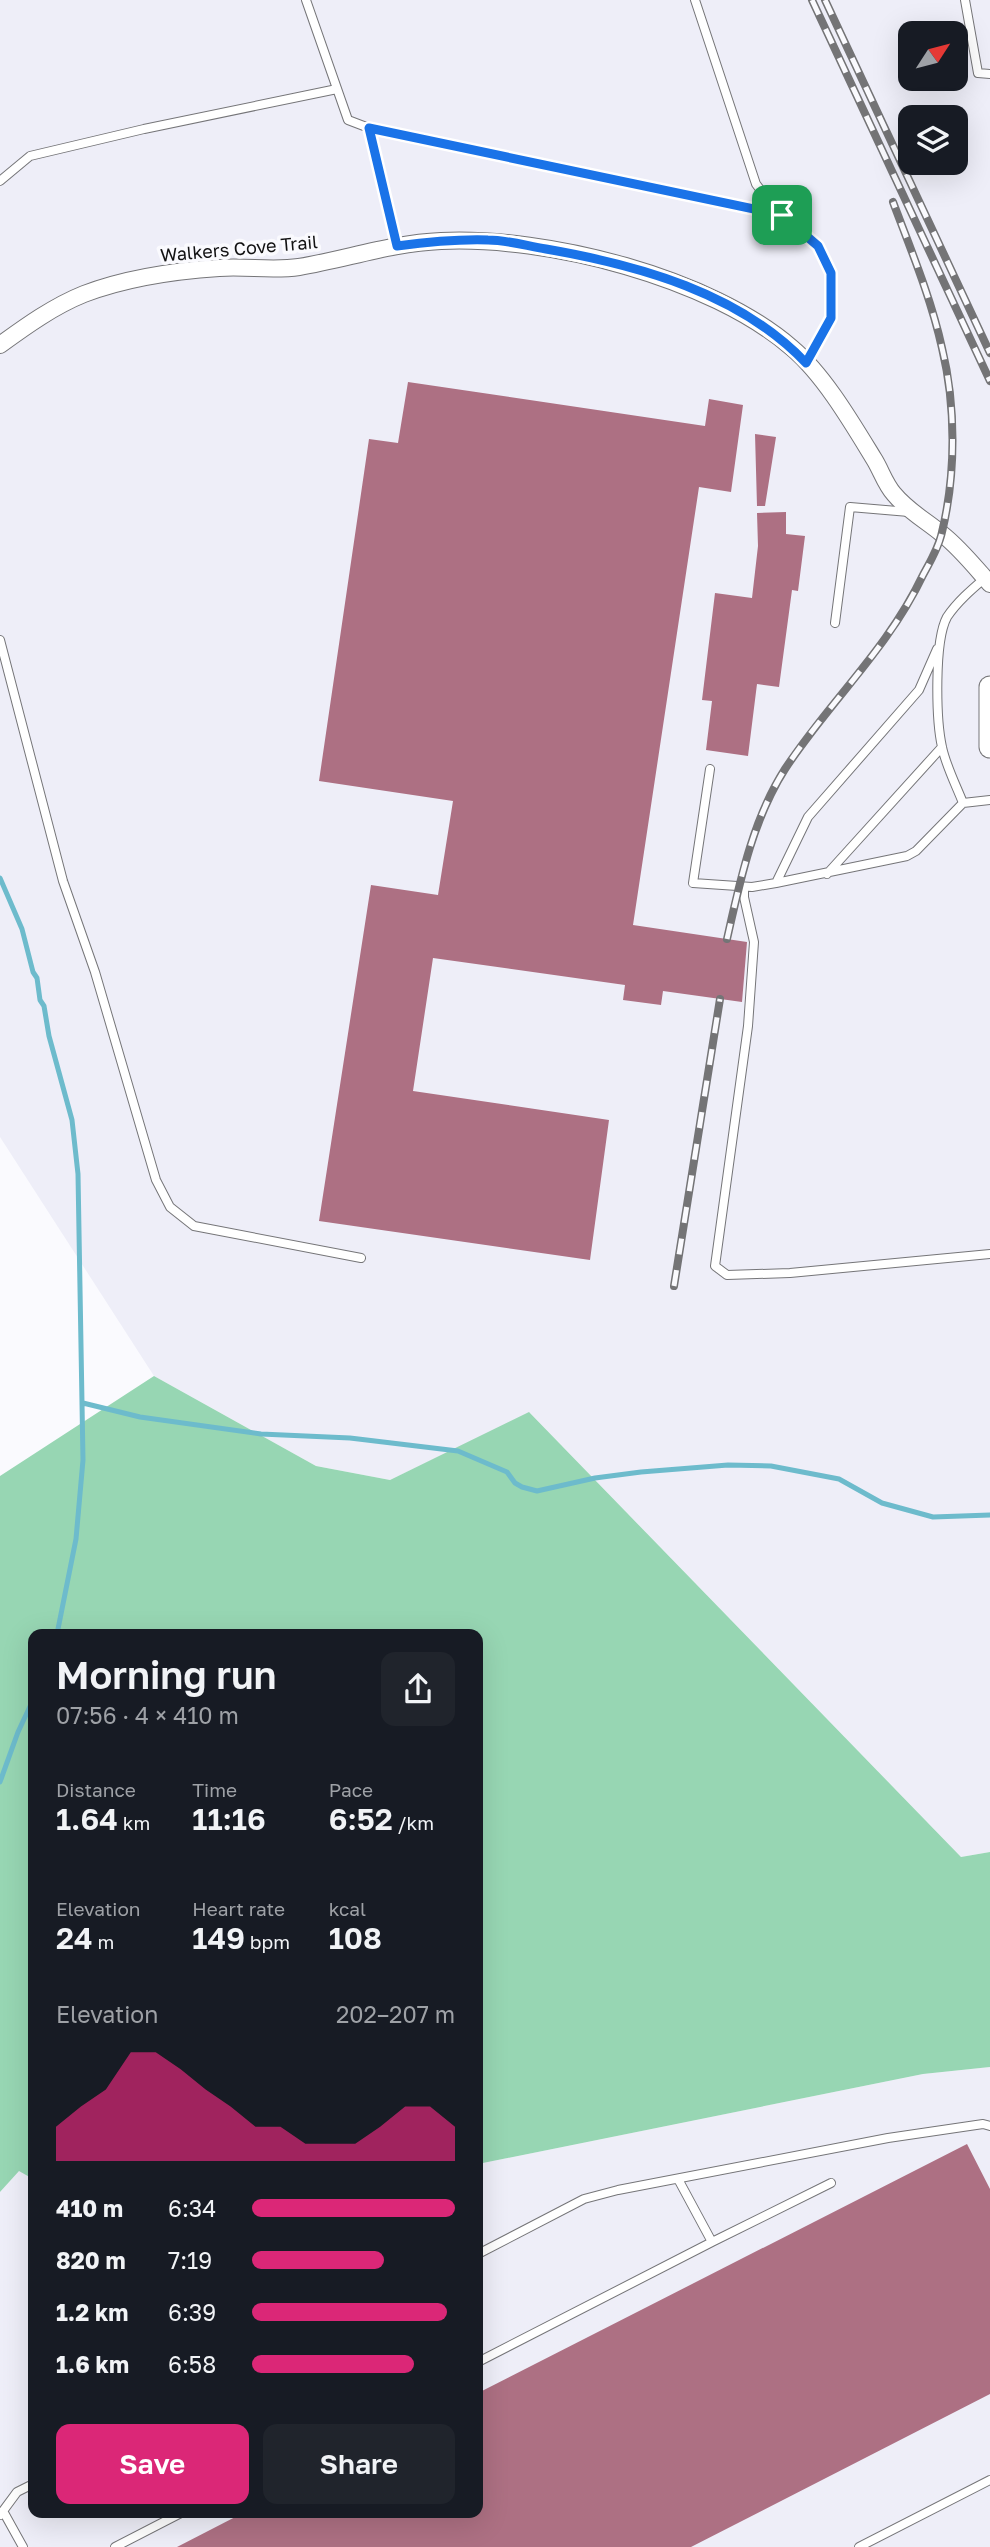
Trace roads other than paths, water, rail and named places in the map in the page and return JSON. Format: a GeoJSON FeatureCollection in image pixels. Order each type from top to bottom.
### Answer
{"type":"FeatureCollection","features":[{"type":"Feature","properties":{"kind":"street","name":"Walkers Cove Trail"},"geometry":{"type":"LineString","coordinates":[[0,345],[59,306],[113,284],[221,268],[299,267],[397,246],[438,241],[490,240],[647,271],[701,292],[746,316],[792,348],[819,376],[891,491],[911,512],[942,534],[987,581]]}},
{"type":"Feature","properties":{"kind":"street"},"geometry":{"type":"LineString","coordinates":[[990,687],[990,747]]}},
{"type":"Feature","properties":{"kind":"lane"},"geometry":{"type":"LineString","coordinates":[[306,0],[348,120],[369,128],[782,215]]}},
{"type":"Feature","properties":{"kind":"lane"},"geometry":{"type":"LineString","coordinates":[[695,0],[756,184],[775,209],[818,246],[831,273],[831,318],[806,363]]}},
{"type":"Feature","properties":{"kind":"lane"},"geometry":{"type":"LineString","coordinates":[[965,0],[978,73],[990,74]]}},
{"type":"Feature","properties":{"kind":"lane"},"geometry":{"type":"LineString","coordinates":[[0,181],[30,156],[337,89]]}},
{"type":"Feature","properties":{"kind":"lane"},"geometry":{"type":"LineString","coordinates":[[369,128],[397,246]]}},
{"type":"Feature","properties":{"kind":"lane"},"geometry":{"type":"LineString","coordinates":[[835,623],[850,507],[911,512]]}},
{"type":"Feature","properties":{"kind":"lane"},"geometry":{"type":"LineString","coordinates":[[776,883],[808,817],[919,690],[937,649],[946,619],[963,597],[987,581]]}},
{"type":"Feature","properties":{"kind":"lane"},"geometry":{"type":"LineString","coordinates":[[0,639],[64,881],[95,972],[156,1180],[170,1207],[194,1226],[361,1258]]}},
{"type":"Feature","properties":{"kind":"lane"},"geometry":{"type":"LineString","coordinates":[[937,649],[942,747],[963,803]]}},
{"type":"Feature","properties":{"kind":"lane"},"geometry":{"type":"LineString","coordinates":[[827,874],[942,747]]}},
{"type":"Feature","properties":{"kind":"lane"},"geometry":{"type":"LineString","coordinates":[[710,769],[693,883],[744,887],[776,883],[907,856],[963,803],[990,800]]}},
{"type":"Feature","properties":{"kind":"lane"},"geometry":{"type":"LineString","coordinates":[[744,887],[754,942],[748,1026],[715,1266],[727,1275],[790,1273],[990,1254]]}},
{"type":"Feature","properties":{"kind":"lane"},"geometry":{"type":"LineString","coordinates":[[483,2251],[584,2199],[888,2138],[983,2124],[990,2126]]}},
{"type":"Feature","properties":{"kind":"lane"},"geometry":{"type":"LineString","coordinates":[[678,2179],[712,2242]]}},
{"type":"Feature","properties":{"kind":"lane"},"geometry":{"type":"LineString","coordinates":[[483,2359],[831,2183]]}},
{"type":"Feature","properties":{"kind":"lane"},"geometry":{"type":"LineString","coordinates":[[859,2547],[990,2480]]}},
{"type":"Feature","properties":{"kind":"lane"},"geometry":{"type":"LineString","coordinates":[[23,2547],[1,2513],[17,2492],[28,2486]]}},
{"type":"Feature","properties":{"kind":"lane"},"geometry":{"type":"LineString","coordinates":[[115,2547],[171,2518]]}},
{"type":"Feature","properties":{"kind":"waterway"},"geometry":{"type":"LineString","coordinates":[[0,878],[22,929],[37,978],[40,1000],[44,1006],[49,1036],[72,1120],[78,1174],[83,1460],[76,1539],[58,1629]]}},
{"type":"Feature","properties":{"kind":"waterway"},"geometry":{"type":"LineString","coordinates":[[83,1403],[140,1417],[261,1434],[350,1438],[458,1451],[507,1472],[515,1483],[537,1491],[595,1478],[641,1472],[728,1465],[771,1466],[839,1479],[882,1503],[933,1517],[990,1515]]}},
{"type":"Feature","properties":{"kind":"waterway"},"geometry":{"type":"LineString","coordinates":[[0,1782],[28,1711]]}},
{"type":"Feature","properties":{"kind":"railway"},"geometry":{"type":"LineString","coordinates":[[812,0],[990,381]]}},
{"type":"Feature","properties":{"kind":"railway"},"geometry":{"type":"LineString","coordinates":[[825,0],[990,353]]}},
{"type":"Feature","properties":{"kind":"railway"},"geometry":{"type":"LineString","coordinates":[[727,939],[749,851],[774,788],[802,744],[876,651],[909,602],[939,543],[947,510],[953,440],[947,370],[926,292],[893,202]]}},
{"type":"Feature","properties":{"kind":"railway"},"geometry":{"type":"LineString","coordinates":[[674,1286],[720,999]]}}]}
